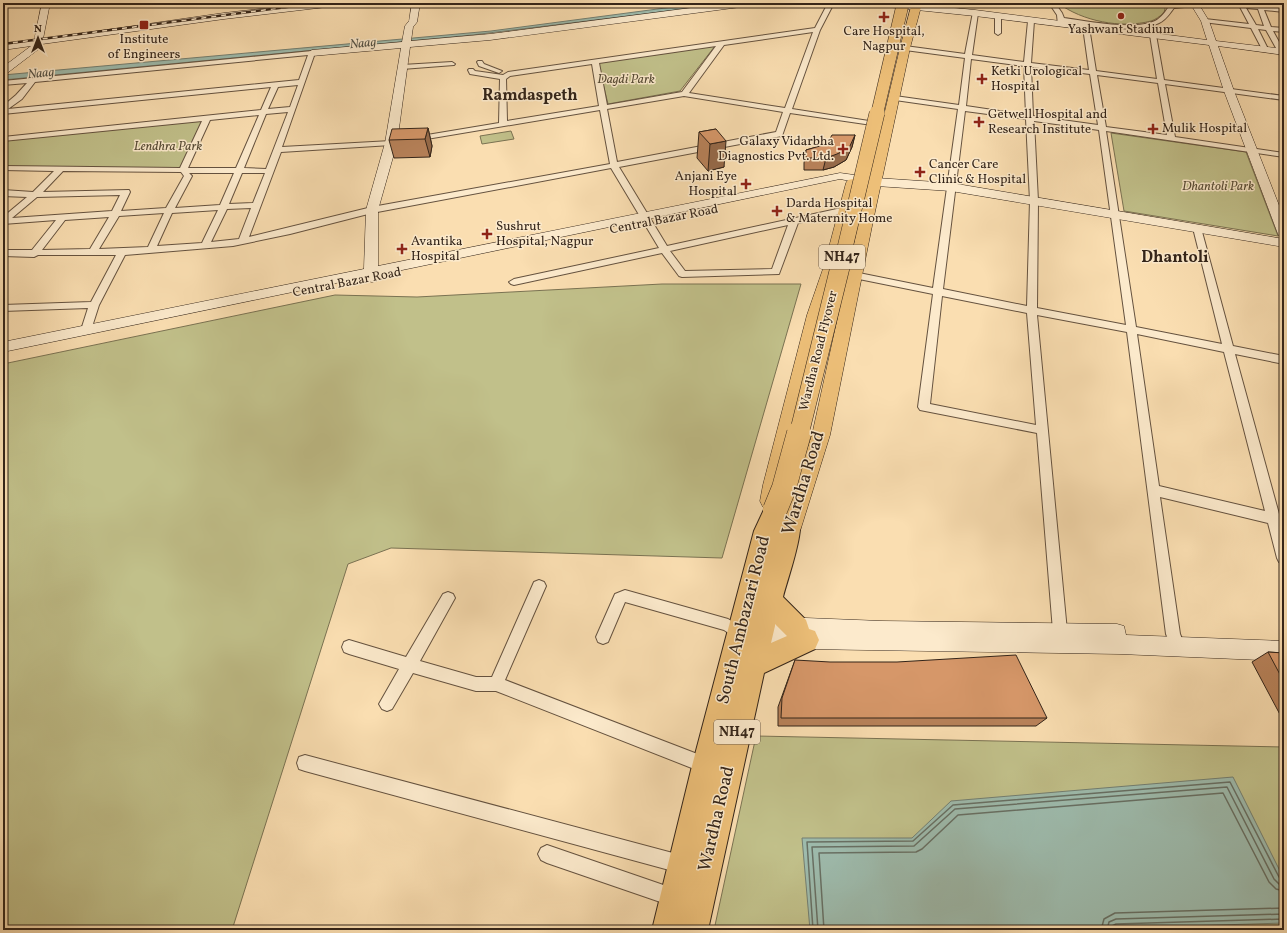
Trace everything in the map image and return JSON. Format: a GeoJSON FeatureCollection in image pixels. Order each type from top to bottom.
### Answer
{"type":"FeatureCollection","features":[{"type":"Feature","properties":{"kind":"highway","name":"Wardha Road Flyover"},"geometry":{"type":"LineString","coordinates":[[779,521],[784,488],[810,394],[907,4]]}},
{"type":"Feature","properties":{"kind":"highway","name":"Wardha Road"},"geometry":{"type":"LineString","coordinates":[[691,930],[753,665],[751,624],[779,521]]}},
{"type":"Feature","properties":{"kind":"highway"},"geometry":{"type":"LineString","coordinates":[[751,624],[802,634]]}},
{"type":"Feature","properties":{"kind":"highway","name":"South Ambazari Road"},"geometry":{"type":"LineString","coordinates":[[669,930],[707,766],[751,624]]}},
{"type":"Feature","properties":{"kind":"highway"},"geometry":{"type":"LineString","coordinates":[[753,665],[802,634]]}},
{"type":"Feature","properties":{"kind":"main road"},"geometry":{"type":"LineString","coordinates":[[3,72],[37,46],[33,42],[38,3]]}},
{"type":"Feature","properties":{"kind":"main road"},"geometry":{"type":"LineString","coordinates":[[3,66],[33,42],[46,3]]}},
{"type":"Feature","properties":{"kind":"main road"},"geometry":{"type":"LineString","coordinates":[[3,47],[312,3]]}},
{"type":"Feature","properties":{"kind":"main road"},"geometry":{"type":"LineString","coordinates":[[3,44],[33,42],[224,16],[335,3]]}},
{"type":"Feature","properties":{"kind":"main road"},"geometry":{"type":"LineString","coordinates":[[407,36],[406,19],[410,3]]}},
{"type":"Feature","properties":{"kind":"main road"},"geometry":{"type":"LineString","coordinates":[[372,275],[372,210],[391,143],[407,36],[416,3]]}},
{"type":"Feature","properties":{"kind":"main road"},"geometry":{"type":"LineString","coordinates":[[312,53],[407,36],[490,37],[748,3]]}},
{"type":"Feature","properties":{"kind":"main road"},"geometry":{"type":"LineString","coordinates":[[878,3],[907,4],[1031,21],[1061,22],[1086,27],[1213,42],[1283,53]]}},
{"type":"Feature","properties":{"kind":"main road"},"geometry":{"type":"LineString","coordinates":[[1194,3],[1205,21],[1229,91],[1284,234]]}},
{"type":"Feature","properties":{"kind":"main road","name":"Wardha Road"},"geometry":{"type":"LineString","coordinates":[[779,521],[820,435],[866,221],[906,48],[907,4]]}},
{"type":"Feature","properties":{"kind":"main road","name":"South Ambazari Road"},"geometry":{"type":"LineString","coordinates":[[779,521],[773,485],[815,315],[832,266],[869,123],[907,4]]}},
{"type":"Feature","properties":{"kind":"main road","name":"Central Bazar Road"},"geometry":{"type":"LineString","coordinates":[[3,354],[372,275],[647,219],[842,185],[854,179],[951,187],[1284,243]]}},
{"type":"Feature","properties":{"kind":"main road","name":"Central Bazar Road"},"geometry":{"type":"LineString","coordinates":[[3,347],[372,275]]}},
{"type":"Feature","properties":{"kind":"main road"},"geometry":{"type":"LineString","coordinates":[[751,624],[802,634],[1120,644],[1176,640],[1284,640]]}},
{"type":"Feature","properties":{"kind":"main road"},"geometry":{"type":"LineString","coordinates":[[802,634],[882,630],[1060,631],[1176,640],[1284,651]]}},
{"type":"Feature","properties":{"kind":"street"},"geometry":{"type":"LineString","coordinates":[[3,253],[34,254],[122,252],[205,246],[243,241],[290,231],[372,210],[779,134],[817,30],[831,3]]}},
{"type":"Feature","properties":{"kind":"street"},"geometry":{"type":"LineString","coordinates":[[1052,3],[1060,14],[1061,22],[1133,26],[1152,24],[1158,21],[1165,15],[1172,5],[1194,3]]}},
{"type":"Feature","properties":{"kind":"street"},"geometry":{"type":"LineString","coordinates":[[1221,3],[1284,10]]}},
{"type":"Feature","properties":{"kind":"street"},"geometry":{"type":"LineString","coordinates":[[1275,8],[1284,3]]}},
{"type":"Feature","properties":{"kind":"street"},"geometry":{"type":"LineString","coordinates":[[1242,5],[1265,49]]}},
{"type":"Feature","properties":{"kind":"street"},"geometry":{"type":"LineString","coordinates":[[1260,7],[1268,28],[1283,53]]}},
{"type":"Feature","properties":{"kind":"street"},"geometry":{"type":"LineString","coordinates":[[975,13],[937,291],[924,407],[1042,430]]}},
{"type":"Feature","properties":{"kind":"street"},"geometry":{"type":"LineString","coordinates":[[998,16],[998,33]]}},
{"type":"Feature","properties":{"kind":"street"},"geometry":{"type":"LineString","coordinates":[[1031,21],[1026,64],[1034,201],[1032,309],[1060,631]]}},
{"type":"Feature","properties":{"kind":"street"},"geometry":{"type":"LineString","coordinates":[[1205,21],[1284,30]]}},
{"type":"Feature","properties":{"kind":"street"},"geometry":{"type":"LineString","coordinates":[[1086,27],[1116,215],[1176,640]]}},
{"type":"Feature","properties":{"kind":"street"},"geometry":{"type":"LineString","coordinates":[[471,70],[472,73],[506,75],[817,30]]}},
{"type":"Feature","properties":{"kind":"street"},"geometry":{"type":"LineString","coordinates":[[1153,35],[1171,138]]}},
{"type":"Feature","properties":{"kind":"street"},"geometry":{"type":"LineString","coordinates":[[684,94],[722,43]]}},
{"type":"Feature","properties":{"kind":"street"},"geometry":{"type":"LineString","coordinates":[[906,48],[1284,98]]}},
{"type":"Feature","properties":{"kind":"street"},"geometry":{"type":"LineString","coordinates":[[3,83],[312,53],[293,109],[243,241]]}},
{"type":"Feature","properties":{"kind":"street"},"geometry":{"type":"LineString","coordinates":[[595,61],[614,166],[665,250],[682,274],[776,272],[794,221]]}},
{"type":"Feature","properties":{"kind":"street"},"geometry":{"type":"LineString","coordinates":[[480,62],[481,65],[506,75]]}},
{"type":"Feature","properties":{"kind":"street"},"geometry":{"type":"LineString","coordinates":[[402,67],[452,64]]}},
{"type":"Feature","properties":{"kind":"street"},"geometry":{"type":"LineString","coordinates":[[503,125],[506,75]]}},
{"type":"Feature","properties":{"kind":"street"},"geometry":{"type":"LineString","coordinates":[[3,111],[20,97],[33,80]]}},
{"type":"Feature","properties":{"kind":"street"},"geometry":{"type":"LineString","coordinates":[[3,111],[302,82]]}},
{"type":"Feature","properties":{"kind":"street"},"geometry":{"type":"LineString","coordinates":[[205,246],[223,208],[275,85]]}},
{"type":"Feature","properties":{"kind":"street"},"geometry":{"type":"LineString","coordinates":[[277,150],[391,143],[684,94],[869,123]]}},
{"type":"Feature","properties":{"kind":"street"},"geometry":{"type":"LineString","coordinates":[[895,98],[1252,149],[1284,155]]}},
{"type":"Feature","properties":{"kind":"street"},"geometry":{"type":"LineString","coordinates":[[3,139],[293,109]]}},
{"type":"Feature","properties":{"kind":"street"},"geometry":{"type":"LineString","coordinates":[[183,170],[207,118]]}},
{"type":"Feature","properties":{"kind":"street"},"geometry":{"type":"LineString","coordinates":[[3,168],[269,171]]}},
{"type":"Feature","properties":{"kind":"street"},"geometry":{"type":"LineString","coordinates":[[3,221],[35,195],[62,168]]}},
{"type":"Feature","properties":{"kind":"street"},"geometry":{"type":"LineString","coordinates":[[151,250],[169,211],[188,176],[183,170]]}},
{"type":"Feature","properties":{"kind":"street"},"geometry":{"type":"LineString","coordinates":[[4,194],[35,195],[126,192],[92,253]]}},
{"type":"Feature","properties":{"kind":"street"},"geometry":{"type":"LineString","coordinates":[[3,221],[256,206]]}},
{"type":"Feature","properties":{"kind":"street"},"geometry":{"type":"LineString","coordinates":[[514,282],[846,210]]}},
{"type":"Feature","properties":{"kind":"street"},"geometry":{"type":"LineString","coordinates":[[34,254],[63,217]]}},
{"type":"Feature","properties":{"kind":"street"},"geometry":{"type":"LineString","coordinates":[[1197,228],[1279,519],[1284,558]]}},
{"type":"Feature","properties":{"kind":"street"},"geometry":{"type":"LineString","coordinates":[[86,330],[94,305],[122,252]]}},
{"type":"Feature","properties":{"kind":"street"},"geometry":{"type":"LineString","coordinates":[[854,275],[1284,360]]}},
{"type":"Feature","properties":{"kind":"street"},"geometry":{"type":"LineString","coordinates":[[3,308],[94,305]]}},
{"type":"Feature","properties":{"kind":"street"},"geometry":{"type":"LineString","coordinates":[[1154,490],[1279,519]]}},
{"type":"Feature","properties":{"kind":"street"},"geometry":{"type":"LineString","coordinates":[[496,684],[539,586]]}},
{"type":"Feature","properties":{"kind":"street"},"geometry":{"type":"LineString","coordinates":[[603,637],[620,598],[624,596],[751,624]]}},
{"type":"Feature","properties":{"kind":"street"},"geometry":{"type":"LineString","coordinates":[[387,704],[448,598]]}},
{"type":"Feature","properties":{"kind":"street"},"geometry":{"type":"LineString","coordinates":[[349,647],[476,684],[496,684],[707,766]]}},
{"type":"Feature","properties":{"kind":"street"},"geometry":{"type":"LineString","coordinates":[[305,763],[684,865]]}},
{"type":"Feature","properties":{"kind":"street"},"geometry":{"type":"LineString","coordinates":[[547,854],[676,899]]}},
{"type":"Feature","properties":{"kind":"green space","name":"Yashwant Stadium"},"geometry":{"type":"Polygon","coordinates":[[[1058,3],[1166,4],[1164,13],[1154,20],[1139,23],[1115,24],[1078,15],[1058,3]]]}},
{"type":"Feature","properties":{"kind":"green space","name":"Dagdi Park"},"geometry":{"type":"Polygon","coordinates":[[[715,46],[680,91],[608,104],[598,63],[715,46]]]}},
{"type":"Feature","properties":{"kind":"green space","name":"Lendhra Park"},"geometry":{"type":"Polygon","coordinates":[[[206,119],[183,170],[3,168],[3,140],[206,119]]]}},
{"type":"Feature","properties":{"kind":"green space"},"geometry":{"type":"Polygon","coordinates":[[[511,131],[514,139],[482,144],[480,136],[511,131]]]}},
{"type":"Feature","properties":{"kind":"green space","name":"Dhantoli Park"},"geometry":{"type":"Polygon","coordinates":[[[1111,133],[1246,152],[1278,236],[1124,211],[1111,133]]]}},
{"type":"Feature","properties":{"kind":"green space"},"geometry":{"type":"Polygon","coordinates":[[[662,284],[801,284],[722,558],[391,548],[348,564],[232,930],[3,930],[3,364],[335,295],[417,297],[662,284]]]}},
{"type":"Feature","properties":{"kind":"green space"},"geometry":{"type":"Polygon","coordinates":[[[756,736],[1284,747],[1284,930],[714,930],[756,736]]]}},
{"type":"Feature","properties":{"kind":"water","name":"Naag"},"geometry":{"type":"Polygon","coordinates":[[[703,3],[734,3],[472,35],[3,80],[3,75],[491,31],[703,3]]]}},
{"type":"Feature","properties":{"kind":"water"},"geometry":{"type":"Polygon","coordinates":[[[1233,777],[1284,879],[1284,923],[1053,930],[810,930],[802,838],[912,838],[951,801],[1233,777]]]}},
{"type":"Feature","properties":{"kind":"building"},"geometry":{"type":"Polygon","coordinates":[[[428,128],[425,139],[389,140],[392,129],[428,128]]]}},
{"type":"Feature","properties":{"kind":"building"},"geometry":{"type":"Polygon","coordinates":[[[716,129],[726,141],[710,144],[699,132],[716,129]]]}},
{"type":"Feature","properties":{"kind":"building"},"geometry":{"type":"Polygon","coordinates":[[[832,135],[855,135],[849,148],[837,154],[826,158],[806,158],[806,150],[827,144],[832,135]]]}},
{"type":"Feature","properties":{"kind":"building"},"geometry":{"type":"Polygon","coordinates":[[[1268,652],[1284,653],[1284,682],[1268,652]]]}},
{"type":"Feature","properties":{"kind":"building"},"geometry":{"type":"Polygon","coordinates":[[[1016,655],[1047,718],[781,718],[782,698],[795,660],[830,662],[897,662],[1016,655]]]}},
{"type":"Feature","properties":{"kind":"railway"},"geometry":{"type":"LineString","coordinates":[[3,44],[318,3]]}},
{"type":"Feature","properties":{"kind":"railway"},"geometry":{"type":"LineString","coordinates":[[1266,3],[1284,5]]}},
{"type":"Feature","properties":{"kind":"place","name":"Yashwant Stadium"},"geometry":{"type":"Point","coordinates":[1121,16]}},
{"type":"Feature","properties":{"kind":"place","name":"Care Hospital, Nagpur"},"geometry":{"type":"Point","coordinates":[884,17]}},
{"type":"Feature","properties":{"kind":"place","name":"Institute of Engineers"},"geometry":{"type":"Point","coordinates":[144,25]}},
{"type":"Feature","properties":{"kind":"place","name":"Ketki Urological Hospital"},"geometry":{"type":"Point","coordinates":[982,79]}},
{"type":"Feature","properties":{"kind":"place","name":"Getwell Hospital and Research Institute"},"geometry":{"type":"Point","coordinates":[979,122]}},
{"type":"Feature","properties":{"kind":"place","name":"Mulik Hospital"},"geometry":{"type":"Point","coordinates":[1153,129]}},
{"type":"Feature","properties":{"kind":"place","name":"Galaxy Vidarbha Diagnostics Pvt. Ltd."},"geometry":{"type":"Point","coordinates":[843,149]}},
{"type":"Feature","properties":{"kind":"place","name":"Cancer Care Clinic & Hospital"},"geometry":{"type":"Point","coordinates":[920,172]}},
{"type":"Feature","properties":{"kind":"place","name":"Anjani Eye Hospital"},"geometry":{"type":"Point","coordinates":[746,184]}},
{"type":"Feature","properties":{"kind":"place","name":"Darda Hospital & Maternity Home"},"geometry":{"type":"Point","coordinates":[777,211]}},
{"type":"Feature","properties":{"kind":"place","name":"Sushrut Hospital, Nagpur"},"geometry":{"type":"Point","coordinates":[487,234]}},
{"type":"Feature","properties":{"kind":"place","name":"Avantika Hospital"},"geometry":{"type":"Point","coordinates":[402,249]}},
{"type":"Feature","properties":{"kind":"district","name":"Ramdaspeth"},"geometry":{"type":"Point","coordinates":[530,96]}},
{"type":"Feature","properties":{"kind":"district","name":"Dhantoli"},"geometry":{"type":"Point","coordinates":[1175,258]}}]}
